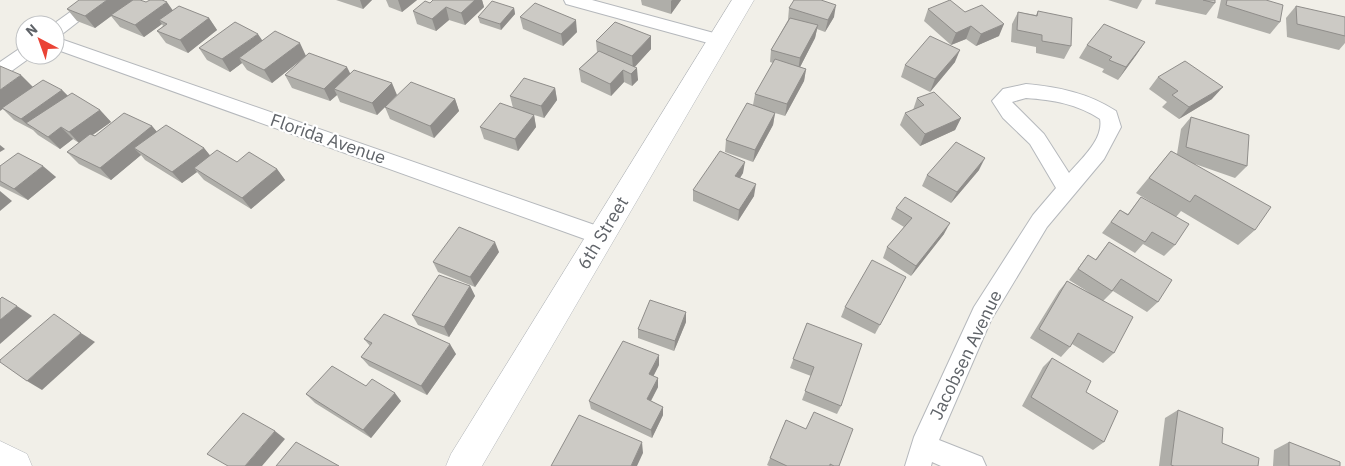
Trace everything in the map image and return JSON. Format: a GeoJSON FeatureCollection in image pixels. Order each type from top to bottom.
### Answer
{"type":"FeatureCollection","features":[{"type":"Feature","properties":{"kind":"street"},"geometry":{"type":"LineString","coordinates":[[65,24],[98,0]]}},
{"type":"Feature","properties":{"kind":"street"},"geometry":{"type":"LineString","coordinates":[[572,0],[719,40]]}},
{"type":"Feature","properties":{"kind":"street","name":"6th Street"},"geometry":{"type":"LineString","coordinates":[[463,466],[743,0]]}},
{"type":"Feature","properties":{"kind":"street","name":"Florida Avenue"},"geometry":{"type":"LineString","coordinates":[[65,47],[601,236]]}},
{"type":"Feature","properties":{"kind":"street"},"geometry":{"type":"LineString","coordinates":[[0,71],[15,60]]}},
{"type":"Feature","properties":{"kind":"street","name":"Jacobsen Avenue"},"geometry":{"type":"LineString","coordinates":[[920,456],[982,314],[1040,221],[1097,154],[1111,127],[1109,116],[1092,105],[1059,94],[1026,91],[1010,94],[1001,101],[1010,113],[1037,139],[1067,188]]}},
{"type":"Feature","properties":{"kind":"street"},"geometry":{"type":"LineString","coordinates":[[920,456],[973,466]]}},
{"type":"Feature","properties":{"kind":"street"},"geometry":{"type":"LineString","coordinates":[[0,458],[15,466]]}},
{"type":"Feature","properties":{"kind":"building"},"geometry":{"type":"Polygon","coordinates":[[[79,0],[107,0],[85,16],[67,9],[79,0]]]}},
{"type":"Feature","properties":{"kind":"building"},"geometry":{"type":"Polygon","coordinates":[[[133,0],[146,2],[162,0],[167,2],[135,25],[111,15],[133,0]]]}},
{"type":"Feature","properties":{"kind":"building"},"geometry":{"type":"Polygon","coordinates":[[[433,0],[475,0],[461,13],[446,7],[432,19],[413,11],[425,1],[430,3],[433,0]]]}},
{"type":"Feature","properties":{"kind":"building"},"geometry":{"type":"Polygon","coordinates":[[[794,0],[821,0],[836,5],[828,20],[789,8],[794,0]]]}},
{"type":"Feature","properties":{"kind":"building"},"geometry":{"type":"Polygon","coordinates":[[[950,0],[965,12],[982,5],[1004,24],[981,34],[971,26],[956,33],[928,9],[950,0]]]}},
{"type":"Feature","properties":{"kind":"building"},"geometry":{"type":"Polygon","coordinates":[[[1203,0],[1215,0],[1215,3],[1203,0]]]}},
{"type":"Feature","properties":{"kind":"building"},"geometry":{"type":"Polygon","coordinates":[[[1227,0],[1266,0],[1283,5],[1280,22],[1226,5],[1227,0]]]}},
{"type":"Feature","properties":{"kind":"building"},"geometry":{"type":"Polygon","coordinates":[[[492,1],[514,8],[500,24],[478,17],[492,1]]]}},
{"type":"Feature","properties":{"kind":"building"},"geometry":{"type":"Polygon","coordinates":[[[535,3],[576,20],[561,34],[520,17],[535,3]]]}},
{"type":"Feature","properties":{"kind":"building"},"geometry":{"type":"Polygon","coordinates":[[[179,6],[209,18],[180,40],[157,31],[167,24],[159,20],[179,6]]]}},
{"type":"Feature","properties":{"kind":"building"},"geometry":{"type":"Polygon","coordinates":[[[1296,6],[1345,17],[1345,36],[1297,24],[1296,6]]]}},
{"type":"Feature","properties":{"kind":"building"},"geometry":{"type":"Polygon","coordinates":[[[1038,11],[1072,18],[1071,46],[1042,41],[1042,35],[1017,30],[1018,12],[1037,16],[1038,11]]]}},
{"type":"Feature","properties":{"kind":"building"},"geometry":{"type":"Polygon","coordinates":[[[790,18],[818,25],[800,58],[771,50],[790,18]]]}},
{"type":"Feature","properties":{"kind":"building"},"geometry":{"type":"Polygon","coordinates":[[[235,22],[258,34],[222,59],[199,48],[235,22]]]}},
{"type":"Feature","properties":{"kind":"building"},"geometry":{"type":"Polygon","coordinates":[[[615,22],[651,36],[632,56],[596,41],[615,22]]]}},
{"type":"Feature","properties":{"kind":"building"},"geometry":{"type":"Polygon","coordinates":[[[1104,24],[1145,42],[1126,67],[1109,60],[1112,57],[1087,45],[1104,24]]]}},
{"type":"Feature","properties":{"kind":"building"},"geometry":{"type":"Polygon","coordinates":[[[275,31],[300,43],[264,70],[239,58],[275,31]]]}},
{"type":"Feature","properties":{"kind":"building"},"geometry":{"type":"Polygon","coordinates":[[[930,36],[960,50],[935,79],[905,65],[930,36]]]}},
{"type":"Feature","properties":{"kind":"building"},"geometry":{"type":"Polygon","coordinates":[[[599,51],[637,68],[631,74],[623,70],[610,84],[579,69],[599,51]]]}},
{"type":"Feature","properties":{"kind":"building"},"geometry":{"type":"Polygon","coordinates":[[[309,53],[347,67],[324,89],[285,75],[309,53]]]}},
{"type":"Feature","properties":{"kind":"building"},"geometry":{"type":"Polygon","coordinates":[[[775,59],[806,69],[787,104],[755,94],[775,59]]]}},
{"type":"Feature","properties":{"kind":"building"},"geometry":{"type":"Polygon","coordinates":[[[1185,61],[1223,87],[1189,107],[1172,95],[1178,91],[1158,77],[1185,61]]]}},
{"type":"Feature","properties":{"kind":"building"},"geometry":{"type":"Polygon","coordinates":[[[0,66],[21,75],[0,90],[0,66]]]}},
{"type":"Feature","properties":{"kind":"building"},"geometry":{"type":"Polygon","coordinates":[[[354,70],[392,83],[372,103],[334,89],[354,70]]]}},
{"type":"Feature","properties":{"kind":"building"},"geometry":{"type":"Polygon","coordinates":[[[524,78],[555,88],[541,106],[510,96],[524,78]]]}},
{"type":"Feature","properties":{"kind":"building"},"geometry":{"type":"Polygon","coordinates":[[[43,80],[62,90],[21,119],[2,108],[43,80]]]}},
{"type":"Feature","properties":{"kind":"building"},"geometry":{"type":"Polygon","coordinates":[[[411,82],[455,99],[430,126],[385,107],[411,82]]]}},
{"type":"Feature","properties":{"kind":"building"},"geometry":{"type":"Polygon","coordinates":[[[934,92],[961,118],[925,134],[905,113],[924,105],[917,98],[934,92]]]}},
{"type":"Feature","properties":{"kind":"building"},"geometry":{"type":"Polygon","coordinates":[[[72,93],[100,110],[69,132],[61,127],[48,137],[26,123],[72,93]]]}},
{"type":"Feature","properties":{"kind":"building"},"geometry":{"type":"Polygon","coordinates":[[[500,103],[534,115],[515,139],[480,127],[500,103]]]}},
{"type":"Feature","properties":{"kind":"building"},"geometry":{"type":"Polygon","coordinates":[[[747,103],[775,113],[755,150],[726,140],[747,103]]]}},
{"type":"Feature","properties":{"kind":"building"},"geometry":{"type":"Polygon","coordinates":[[[124,113],[152,126],[100,168],[67,152],[90,134],[95,136],[124,113]]]}},
{"type":"Feature","properties":{"kind":"building"},"geometry":{"type":"Polygon","coordinates":[[[1191,117],[1249,135],[1247,166],[1186,147],[1191,117]]]}},
{"type":"Feature","properties":{"kind":"building"},"geometry":{"type":"Polygon","coordinates":[[[166,125],[204,148],[172,172],[134,148],[166,125]]]}},
{"type":"Feature","properties":{"kind":"building"},"geometry":{"type":"Polygon","coordinates":[[[956,142],[985,158],[957,192],[927,175],[956,142]]]}},
{"type":"Feature","properties":{"kind":"building"},"geometry":{"type":"Polygon","coordinates":[[[217,150],[237,162],[249,152],[277,169],[242,198],[194,168],[217,150]]]}},
{"type":"Feature","properties":{"kind":"building"},"geometry":{"type":"Polygon","coordinates":[[[720,151],[745,162],[735,176],[756,184],[739,210],[693,190],[720,151]]]}},
{"type":"Feature","properties":{"kind":"building"},"geometry":{"type":"Polygon","coordinates":[[[1171,151],[1271,207],[1255,230],[1195,195],[1190,202],[1149,178],[1171,151]]]}},
{"type":"Feature","properties":{"kind":"building"},"geometry":{"type":"Polygon","coordinates":[[[18,153],[43,166],[14,189],[0,181],[0,166],[18,153]]]}},
{"type":"Feature","properties":{"kind":"building"},"geometry":{"type":"Polygon","coordinates":[[[905,197],[950,223],[916,266],[887,247],[912,218],[896,208],[905,197]]]}},
{"type":"Feature","properties":{"kind":"building"},"geometry":{"type":"Polygon","coordinates":[[[1141,197],[1189,224],[1175,245],[1152,232],[1145,242],[1111,222],[1120,210],[1128,215],[1141,197]]]}},
{"type":"Feature","properties":{"kind":"building"},"geometry":{"type":"Polygon","coordinates":[[[459,227],[495,242],[470,277],[433,262],[459,227]]]}},
{"type":"Feature","properties":{"kind":"building"},"geometry":{"type":"Polygon","coordinates":[[[1109,242],[1172,280],[1158,302],[1121,279],[1112,291],[1078,269],[1088,255],[1096,260],[1109,242]]]}},
{"type":"Feature","properties":{"kind":"building"},"geometry":{"type":"Polygon","coordinates":[[[872,260],[906,277],[880,325],[845,307],[872,260]]]}},
{"type":"Feature","properties":{"kind":"building"},"geometry":{"type":"Polygon","coordinates":[[[439,275],[470,286],[444,327],[412,315],[439,275]]]}},
{"type":"Feature","properties":{"kind":"building"},"geometry":{"type":"Polygon","coordinates":[[[1067,281],[1133,317],[1114,353],[1078,333],[1070,347],[1039,329],[1067,281]]]}},
{"type":"Feature","properties":{"kind":"building"},"geometry":{"type":"Polygon","coordinates":[[[2,297],[17,306],[0,320],[0,299],[2,297]]]}},
{"type":"Feature","properties":{"kind":"building"},"geometry":{"type":"Polygon","coordinates":[[[650,300],[686,312],[675,341],[638,329],[650,300]]]}},
{"type":"Feature","properties":{"kind":"building"},"geometry":{"type":"Polygon","coordinates":[[[54,314],[81,333],[27,381],[0,362],[0,360],[54,314]]]}},
{"type":"Feature","properties":{"kind":"building"},"geometry":{"type":"Polygon","coordinates":[[[384,314],[450,344],[421,386],[361,357],[372,343],[364,339],[384,314]]]}},
{"type":"Feature","properties":{"kind":"building"},"geometry":{"type":"Polygon","coordinates":[[[807,323],[862,344],[841,406],[805,391],[814,367],[793,359],[807,323]]]}},
{"type":"Feature","properties":{"kind":"building"},"geometry":{"type":"Polygon","coordinates":[[[623,341],[659,355],[649,374],[658,378],[647,399],[663,407],[651,430],[589,401],[623,341]]]}},
{"type":"Feature","properties":{"kind":"building"},"geometry":{"type":"Polygon","coordinates":[[[1052,358],[1091,381],[1086,392],[1118,411],[1104,442],[1031,397],[1052,358]]]}},
{"type":"Feature","properties":{"kind":"building"},"geometry":{"type":"Polygon","coordinates":[[[332,366],[366,386],[372,379],[395,393],[363,430],[306,394],[332,366]]]}},
{"type":"Feature","properties":{"kind":"building"},"geometry":{"type":"Polygon","coordinates":[[[1178,410],[1223,428],[1222,443],[1259,458],[1258,466],[1171,465],[1178,410]]]}},
{"type":"Feature","properties":{"kind":"building"},"geometry":{"type":"Polygon","coordinates":[[[814,412],[853,429],[839,466],[830,464],[830,466],[787,466],[770,458],[786,420],[806,429],[814,412]]]}},
{"type":"Feature","properties":{"kind":"building"},"geometry":{"type":"Polygon","coordinates":[[[243,413],[275,431],[245,466],[228,466],[207,454],[243,413]]]}},
{"type":"Feature","properties":{"kind":"building"},"geometry":{"type":"Polygon","coordinates":[[[579,415],[642,442],[631,466],[551,466],[579,415]]]}},
{"type":"Feature","properties":{"kind":"building"},"geometry":{"type":"Polygon","coordinates":[[[296,442],[339,466],[276,466],[296,442]]]}},
{"type":"Feature","properties":{"kind":"building"},"geometry":{"type":"Polygon","coordinates":[[[1289,442],[1340,462],[1340,466],[1289,466],[1289,442]]]}}]}
